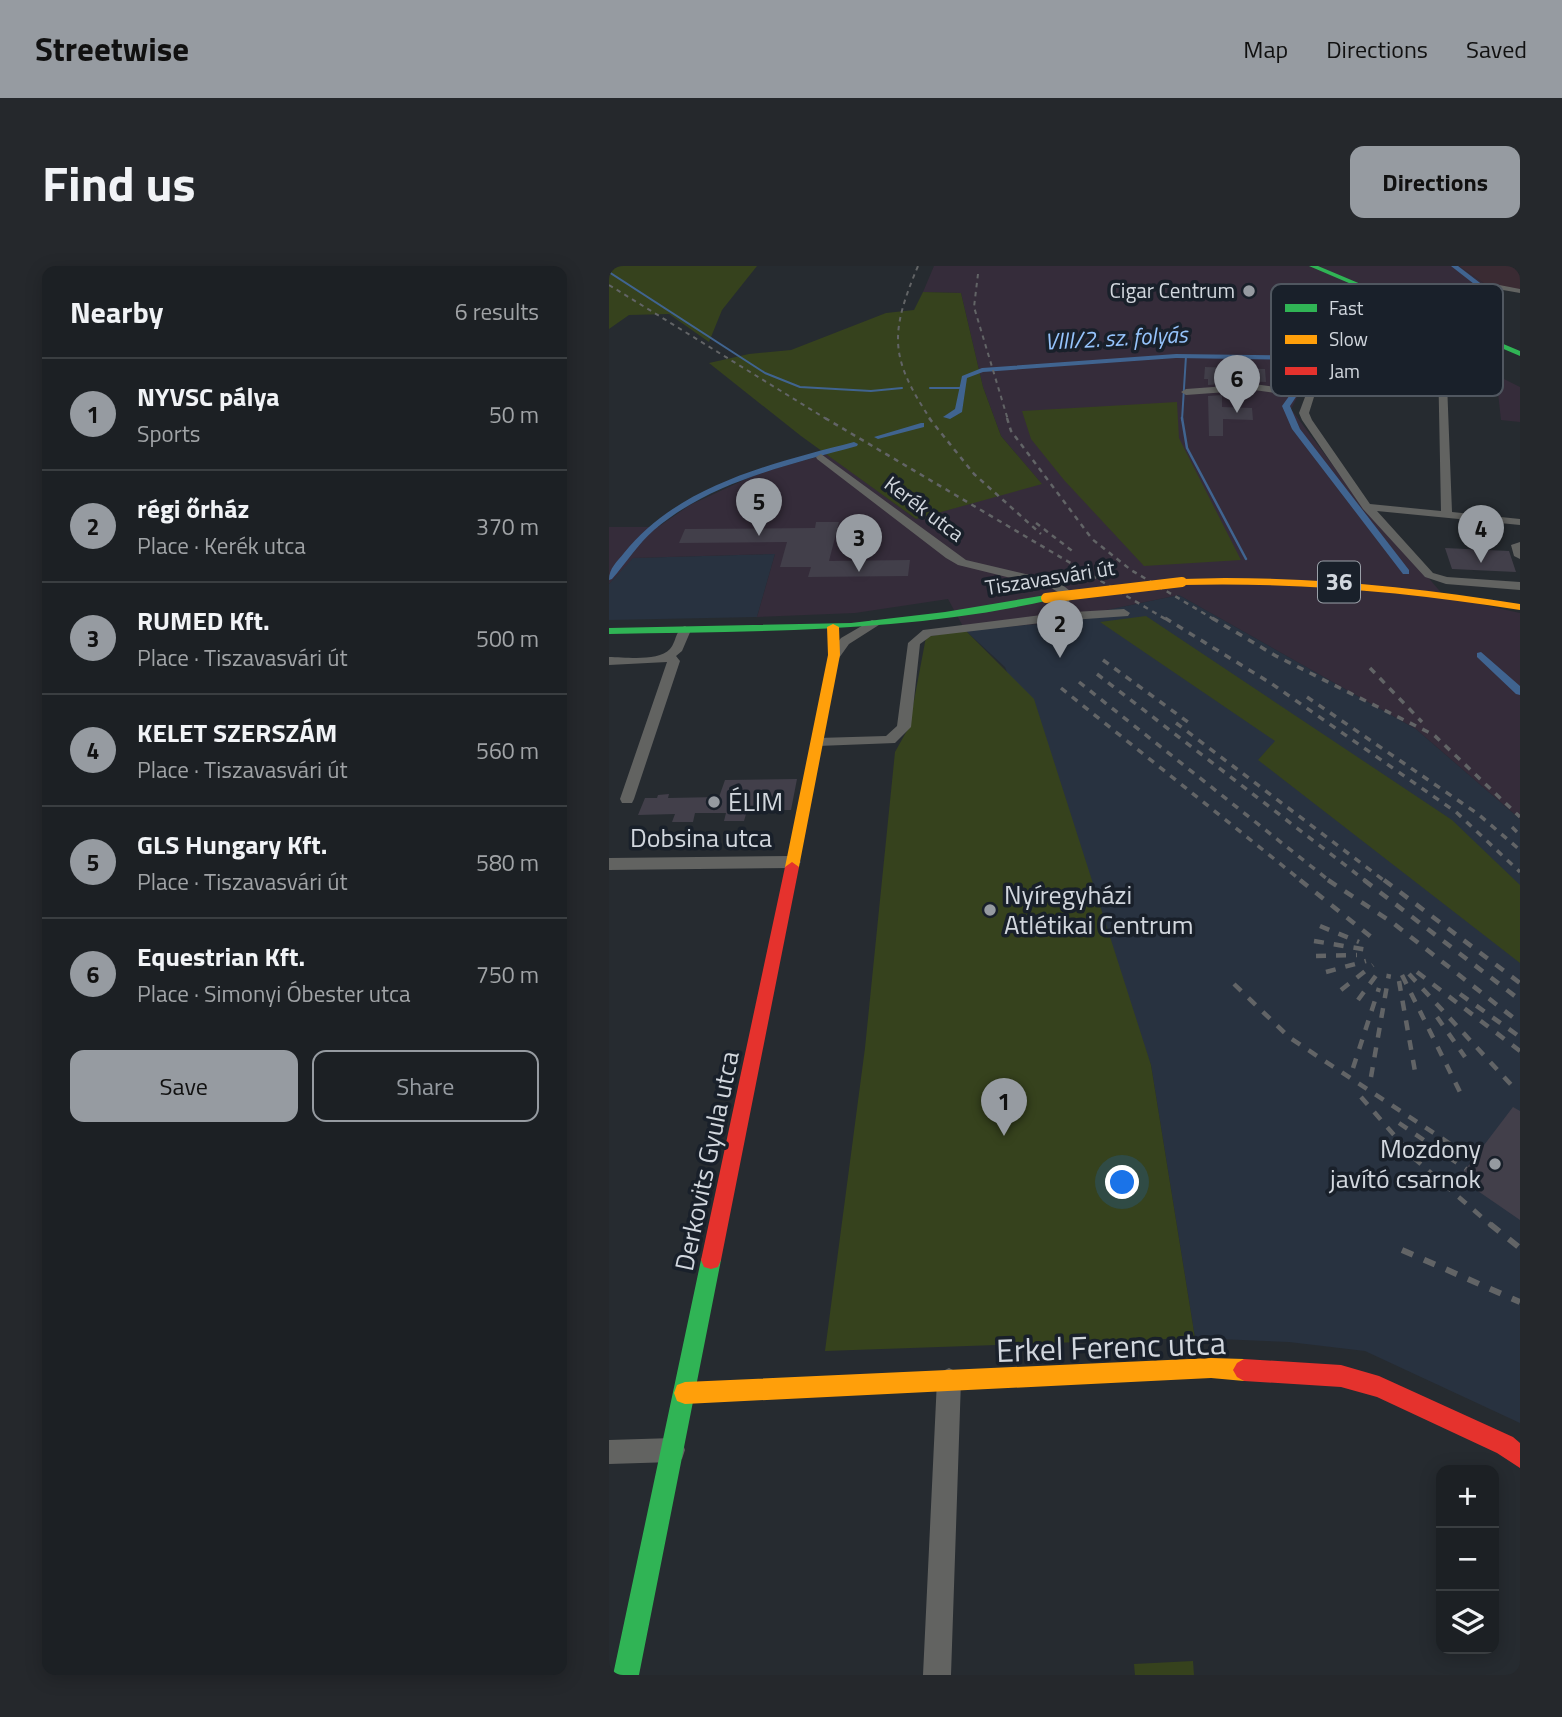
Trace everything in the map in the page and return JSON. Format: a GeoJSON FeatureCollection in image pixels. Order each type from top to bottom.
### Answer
{"type":"FeatureCollection","features":[{"type":"Feature","properties":{"kind":"main road"},"geometry":{"type":"LineString","coordinates":[[1312,266],[1354,284]]}},
{"type":"Feature","properties":{"kind":"main road"},"geometry":{"type":"LineString","coordinates":[[1503,346],[1520,354]]}},
{"type":"Feature","properties":{"kind":"main road","name":"Tiszavasvári út"},"geometry":{"type":"LineString","coordinates":[[609,631],[833,627],[1182,582],[1255,579],[1340,582],[1520,607]]}},
{"type":"Feature","properties":{"kind":"main road","name":"Derkovits Gyula utca"},"geometry":{"type":"LineString","coordinates":[[626,1675],[818,742],[834,655],[833,627]]}},
{"type":"Feature","properties":{"kind":"main road","name":"Erkel Ferenc utca"},"geometry":{"type":"LineString","coordinates":[[685,1393],[1211,1368],[1341,1376],[1400,1397],[1505,1445],[1520,1457]]}},
{"type":"Feature","properties":{"kind":"street"},"geometry":{"type":"LineString","coordinates":[[1186,391],[1254,387],[1271,389]]}},
{"type":"Feature","properties":{"kind":"street"},"geometry":{"type":"LineString","coordinates":[[1310,396],[1304,413],[1307,420],[1367,507],[1429,575],[1446,580],[1520,586]]}},
{"type":"Feature","properties":{"kind":"street"},"geometry":{"type":"LineString","coordinates":[[1443,396],[1447,515]]}},
{"type":"Feature","properties":{"kind":"street","name":"Kerék utca"},"geometry":{"type":"LineString","coordinates":[[821,457],[962,563],[1055,584],[1064,591],[1065,603],[1057,617]]}},
{"type":"Feature","properties":{"kind":"street"},"geometry":{"type":"LineString","coordinates":[[1367,507],[1520,522]]}},
{"type":"Feature","properties":{"kind":"street"},"geometry":{"type":"LineString","coordinates":[[818,742],[890,740],[898,736],[904,727],[914,643],[927,633],[1057,617],[1124,613]]}},
{"type":"Feature","properties":{"kind":"street"},"geometry":{"type":"LineString","coordinates":[[834,655],[845,641],[876,623]]}},
{"type":"Feature","properties":{"kind":"street"},"geometry":{"type":"LineString","coordinates":[[609,660],[656,660],[668,656],[675,651],[685,630]]}},
{"type":"Feature","properties":{"kind":"street"},"geometry":{"type":"LineString","coordinates":[[627,799],[674,661],[668,656]]}},
{"type":"Feature","properties":{"kind":"street","name":"Dobsina utca"},"geometry":{"type":"LineString","coordinates":[[609,864],[793,862]]}},
{"type":"Feature","properties":{"kind":"street"},"geometry":{"type":"LineString","coordinates":[[937,1675],[949,1381]]}},
{"type":"Feature","properties":{"kind":"street"},"geometry":{"type":"LineString","coordinates":[[609,1452],[673,1450]]}},
{"type":"Feature","properties":{"kind":"shaded area"},"geometry":{"type":"Polygon","coordinates":[[[934,266],[1459,266],[1485,284],[1271,284],[1271,396],[1298,396],[1291,409],[1338,472],[1444,596],[1520,613],[1520,819],[1416,729],[1179,595],[1039,624],[965,630],[948,599],[855,613],[757,617],[775,554],[633,558],[609,584],[609,527],[658,527],[690,505],[759,473],[827,454],[916,519],[1041,483],[1001,436],[983,387],[961,293],[923,292],[934,266]]]}},
{"type":"Feature","properties":{"kind":"shaded area"},"geometry":{"type":"Polygon","coordinates":[[[1459,266],[1520,266],[1520,290],[1503,287],[1503,284],[1485,284],[1459,266]]]}},
{"type":"Feature","properties":{"kind":"shaded area"},"geometry":{"type":"Polygon","coordinates":[[[1503,378],[1520,387],[1520,422],[1501,420],[1498,396],[1503,396],[1503,378]]]}},
{"type":"Feature","properties":{"kind":"shaded area"},"geometry":{"type":"Polygon","coordinates":[[[775,554],[757,617],[609,620],[609,584],[632,558],[775,554]]]}},
{"type":"Feature","properties":{"kind":"shaded area"},"geometry":{"type":"Polygon","coordinates":[[[1179,595],[1416,729],[1520,819],[1520,1423],[1365,1351],[1289,1342],[1195,1338],[1151,1065],[1005,667],[965,630],[1039,624],[1179,595]]]}},
{"type":"Feature","properties":{"kind":"green space"},"geometry":{"type":"Polygon","coordinates":[[[609,266],[757,266],[722,310],[709,342],[669,314],[629,315],[609,329],[609,266]]]}},
{"type":"Feature","properties":{"kind":"green space"},"geometry":{"type":"Polygon","coordinates":[[[923,292],[961,293],[983,387],[1001,436],[1042,484],[916,519],[801,436],[709,363],[749,354],[791,350],[886,313],[914,310],[923,292]]]}},
{"type":"Feature","properties":{"kind":"green space"},"geometry":{"type":"Polygon","coordinates":[[[1177,402],[1179,438],[1241,560],[1144,566],[1064,480],[1031,439],[1022,411],[1177,402]]]}},
{"type":"Feature","properties":{"kind":"green space"},"geometry":{"type":"Polygon","coordinates":[[[1146,616],[1452,820],[1520,885],[1520,963],[1258,760],[1275,741],[1100,622],[1146,616]]]}},
{"type":"Feature","properties":{"kind":"green space","name":"Nyíregyházi Atlétikai Centrum"},"geometry":{"type":"Polygon","coordinates":[[[965,630],[1034,699],[1151,1065],[1195,1338],[825,1351],[865,1048],[895,752],[909,727],[926,637],[965,630]]]}},
{"type":"Feature","properties":{"kind":"green space"},"geometry":{"type":"Polygon","coordinates":[[[1193,1661],[1194,1675],[1135,1675],[1134,1664],[1193,1661]]]}},
{"type":"Feature","properties":{"kind":"building"},"geometry":{"type":"Polygon","coordinates":[[[1205,367],[1265,369],[1266,382],[1221,380],[1221,384],[1208,385],[1208,379],[1204,379],[1205,367]]]}},
{"type":"Feature","properties":{"kind":"building"},"geometry":{"type":"Polygon","coordinates":[[[1222,395],[1222,407],[1252,408],[1253,420],[1223,419],[1223,436],[1209,436],[1208,396],[1222,395]]]}},
{"type":"Feature","properties":{"kind":"building"},"geometry":{"type":"Polygon","coordinates":[[[816,522],[839,522],[829,561],[910,560],[908,576],[808,577],[811,567],[780,567],[787,542],[679,543],[685,529],[815,528],[816,522]]]}},
{"type":"Feature","properties":{"kind":"building"},"geometry":{"type":"Polygon","coordinates":[[[1445,548],[1509,551],[1516,572],[1452,569],[1445,548]]]}},
{"type":"Feature","properties":{"kind":"building","name":"ÉLIM"},"geometry":{"type":"Polygon","coordinates":[[[797,779],[791,810],[779,810],[780,807],[748,807],[744,821],[724,821],[726,813],[695,813],[693,822],[672,822],[675,814],[638,815],[645,798],[657,798],[658,795],[669,794],[668,798],[719,797],[725,780],[797,779]]]}},
{"type":"Feature","properties":{"kind":"building","name":"Mozdony javító csarnok"},"geometry":{"type":"Polygon","coordinates":[[[1513,1107],[1520,1111],[1520,1220],[1459,1178],[1513,1107]]]}},
{"type":"Feature","properties":{"kind":"waterway"},"geometry":{"type":"LineString","coordinates":[[1454,266],[1478,284]]}},
{"type":"Feature","properties":{"kind":"waterway"},"geometry":{"type":"LineString","coordinates":[[609,272],[765,373],[800,387],[871,391],[902,388]]}},
{"type":"Feature","properties":{"kind":"waterway","name":"VIII/2. sz. folyás"},"geometry":{"type":"LineString","coordinates":[[947,417],[959,410],[964,377],[982,370],[1176,356],[1271,357]]}},
{"type":"Feature","properties":{"kind":"waterway"},"geometry":{"type":"LineString","coordinates":[[1182,419],[1186,356]]}},
{"type":"Feature","properties":{"kind":"waterway"},"geometry":{"type":"LineString","coordinates":[[930,388],[962,388]]}},
{"type":"Feature","properties":{"kind":"waterway"},"geometry":{"type":"LineString","coordinates":[[1293,396],[1286,406],[1296,429],[1406,572]]}},
{"type":"Feature","properties":{"kind":"waterway"},"geometry":{"type":"LineString","coordinates":[[1182,419],[1187,448],[1246,559]]}},
{"type":"Feature","properties":{"kind":"waterway","name":"VIII/2. sz. folyás"},"geometry":{"type":"LineString","coordinates":[[878,437],[921,425]]}},
{"type":"Feature","properties":{"kind":"waterway","name":"VIII/2. sz. folyás"},"geometry":{"type":"LineString","coordinates":[[609,577],[649,530],[701,496],[750,475],[854,444]]}},
{"type":"Feature","properties":{"kind":"waterway"},"geometry":{"type":"LineString","coordinates":[[1481,655],[1520,692]]}},
{"type":"Feature","properties":{"kind":"railway"},"geometry":{"type":"LineString","coordinates":[[918,266],[902,310],[898,346],[908,379],[931,420]]}},
{"type":"Feature","properties":{"kind":"railway"},"geometry":{"type":"LineString","coordinates":[[978,274],[974,307],[1008,420]]}},
{"type":"Feature","properties":{"kind":"railway"},"geometry":{"type":"LineString","coordinates":[[609,285],[828,420]]}},
{"type":"Feature","properties":{"kind":"railway"},"geometry":{"type":"LineString","coordinates":[[825,418],[1167,620]]}},
{"type":"Feature","properties":{"kind":"railway"},"geometry":{"type":"LineString","coordinates":[[929,418],[974,474],[1041,534]]}},
{"type":"Feature","properties":{"kind":"railway"},"geometry":{"type":"LineString","coordinates":[[1007,418],[1011,431],[1092,539],[1131,570],[1215,620]]}},
{"type":"Feature","properties":{"kind":"railway"},"geometry":{"type":"LineString","coordinates":[[1036,523],[1075,553]]}},
{"type":"Feature","properties":{"kind":"railway"},"geometry":{"type":"LineString","coordinates":[[1165,618],[1272,684],[1456,812],[1520,872]]}},
{"type":"Feature","properties":{"kind":"railway"},"geometry":{"type":"LineString","coordinates":[[1212,618],[1276,656],[1434,735],[1520,817]]}},
{"type":"Feature","properties":{"kind":"railway"},"geometry":{"type":"LineString","coordinates":[[1103,660],[1192,725]]}},
{"type":"Feature","properties":{"kind":"railway"},"geometry":{"type":"LineString","coordinates":[[1370,668],[1422,722]]}},
{"type":"Feature","properties":{"kind":"railway"},"geometry":{"type":"LineString","coordinates":[[1097,674],[1367,882]]}},
{"type":"Feature","properties":{"kind":"railway"},"geometry":{"type":"LineString","coordinates":[[1079,682],[1331,882]]}},
{"type":"Feature","properties":{"kind":"railway"},"geometry":{"type":"LineString","coordinates":[[1061,688],[1303,882]]}},
{"type":"Feature","properties":{"kind":"railway"},"geometry":{"type":"LineString","coordinates":[[1307,697],[1478,814],[1520,850]]}},
{"type":"Feature","properties":{"kind":"railway"},"geometry":{"type":"LineString","coordinates":[[1176,723],[1386,882]]}},
{"type":"Feature","properties":{"kind":"railway"},"geometry":{"type":"LineString","coordinates":[[1512,827],[1520,835]]}},
{"type":"Feature","properties":{"kind":"railway"},"geometry":{"type":"LineString","coordinates":[[1300,880],[1375,940]]}},
{"type":"Feature","properties":{"kind":"railway"},"geometry":{"type":"LineString","coordinates":[[1364,880],[1520,1000]]}},
{"type":"Feature","properties":{"kind":"railway"},"geometry":{"type":"LineString","coordinates":[[1384,880],[1520,983]]}},
{"type":"Feature","properties":{"kind":"railway"},"geometry":{"type":"LineString","coordinates":[[1331,882],[1393,923],[1520,1023]]}},
{"type":"Feature","properties":{"kind":"railway"},"geometry":{"type":"LineString","coordinates":[[1320,926],[1359,942]]}},
{"type":"Feature","properties":{"kind":"railway"},"geometry":{"type":"LineString","coordinates":[[1314,941],[1368,950]]}},
{"type":"Feature","properties":{"kind":"railway"},"geometry":{"type":"LineString","coordinates":[[1316,956],[1357,955]]}},
{"type":"Feature","properties":{"kind":"railway"},"geometry":{"type":"LineString","coordinates":[[1326,972],[1366,961]]}},
{"type":"Feature","properties":{"kind":"railway"},"geometry":{"type":"LineString","coordinates":[[1341,990],[1373,965]]}},
{"type":"Feature","properties":{"kind":"railway"},"geometry":{"type":"LineString","coordinates":[[1358,1000],[1380,970]]}},
{"type":"Feature","properties":{"kind":"railway"},"geometry":{"type":"LineString","coordinates":[[1417,972],[1520,1051]]}},
{"type":"Feature","properties":{"kind":"railway"},"geometry":{"type":"LineString","coordinates":[[1371,1077],[1389,974]]}},
{"type":"Feature","properties":{"kind":"railway"},"geometry":{"type":"LineString","coordinates":[[1409,974],[1516,1090]]}},
{"type":"Feature","properties":{"kind":"railway"},"geometry":{"type":"LineString","coordinates":[[1402,975],[1462,1096]]}},
{"type":"Feature","properties":{"kind":"railway"},"geometry":{"type":"LineString","coordinates":[[1399,981],[1416,1077]]}},
{"type":"Feature","properties":{"kind":"railway"},"geometry":{"type":"LineString","coordinates":[[1234,984],[1290,1038],[1473,1159]]}},
{"type":"Feature","properties":{"kind":"railway"},"geometry":{"type":"LineString","coordinates":[[1353,1068],[1379,988]]}},
{"type":"Feature","properties":{"kind":"railway"},"geometry":{"type":"LineString","coordinates":[[1460,994],[1520,1037]]}},
{"type":"Feature","properties":{"kind":"railway"},"geometry":{"type":"LineString","coordinates":[[1437,1017],[1465,1057]]}},
{"type":"Feature","properties":{"kind":"railway"},"geometry":{"type":"LineString","coordinates":[[1361,1097],[1415,1159],[1492,1226]]}},
{"type":"Feature","properties":{"kind":"railway"},"geometry":{"type":"LineString","coordinates":[[1399,1123],[1466,1169]]}},
{"type":"Feature","properties":{"kind":"railway"},"geometry":{"type":"LineString","coordinates":[[1490,1224],[1520,1248]]}},
{"type":"Feature","properties":{"kind":"railway"},"geometry":{"type":"LineString","coordinates":[[1402,1250],[1520,1302]]}},
{"type":"Feature","properties":{"kind":"traffic: fast"},"geometry":{"type":"LineString","coordinates":[[1312,266],[1355,284]]}},
{"type":"Feature","properties":{"kind":"traffic: fast"},"geometry":{"type":"LineString","coordinates":[[1503,347],[1520,354]]}},
{"type":"Feature","properties":{"kind":"traffic: fast"},"geometry":{"type":"LineString","coordinates":[[609,631],[851,626],[945,615],[1046,598]]}},
{"type":"Feature","properties":{"kind":"traffic: fast"},"geometry":{"type":"LineString","coordinates":[[626,1675],[711,1260]]}},
{"type":"Feature","properties":{"kind":"traffic: slow"},"geometry":{"type":"LineString","coordinates":[[1182,582],[1267,581],[1352,586],[1436,594],[1520,607]]}},
{"type":"Feature","properties":{"kind":"traffic: slow"},"geometry":{"type":"LineString","coordinates":[[1046,598],[1182,582]]}},
{"type":"Feature","properties":{"kind":"traffic: slow"},"geometry":{"type":"LineString","coordinates":[[792,867],[834,655],[833,627]]}},
{"type":"Feature","properties":{"kind":"traffic: slow"},"geometry":{"type":"LineString","coordinates":[[685,1393],[1211,1368],[1244,1370]]}},
{"type":"Feature","properties":{"kind":"traffic: jam"},"geometry":{"type":"LineString","coordinates":[[711,1260],[792,867]]}},
{"type":"Feature","properties":{"kind":"traffic: jam"},"geometry":{"type":"LineString","coordinates":[[1244,1370],[1341,1376],[1379,1387],[1505,1445],[1520,1457]]}},
{"type":"Feature","properties":{"kind":"place","name":"Cigar Centrum"},"geometry":{"type":"Point","coordinates":[1249,291]}},
{"type":"Feature","properties":{"kind":"place","name":"Equestrian Kft."},"geometry":{"type":"Point","coordinates":[1237,413]}},
{"type":"Feature","properties":{"kind":"place","name":"GLS Hungary Kft."},"geometry":{"type":"Point","coordinates":[759,536]}},
{"type":"Feature","properties":{"kind":"place","name":"KELET SZERSZÁM"},"geometry":{"type":"Point","coordinates":[1481,563]}},
{"type":"Feature","properties":{"kind":"place","name":"RUMED Kft."},"geometry":{"type":"Point","coordinates":[859,572]}},
{"type":"Feature","properties":{"kind":"place","name":"régi őrház"},"geometry":{"type":"Point","coordinates":[1060,658]}},
{"type":"Feature","properties":{"kind":"place","name":"ÉLIM"},"geometry":{"type":"Point","coordinates":[714,802]}},
{"type":"Feature","properties":{"kind":"place","name":"Nyíregyházi Atlétikai Centrum"},"geometry":{"type":"Point","coordinates":[990,910]}},
{"type":"Feature","properties":{"kind":"place","name":"NYVSC pálya"},"geometry":{"type":"Point","coordinates":[1004,1136]}},
{"type":"Feature","properties":{"kind":"place","name":"Mozdony javító csarnok"},"geometry":{"type":"Point","coordinates":[1495,1164]}}]}
